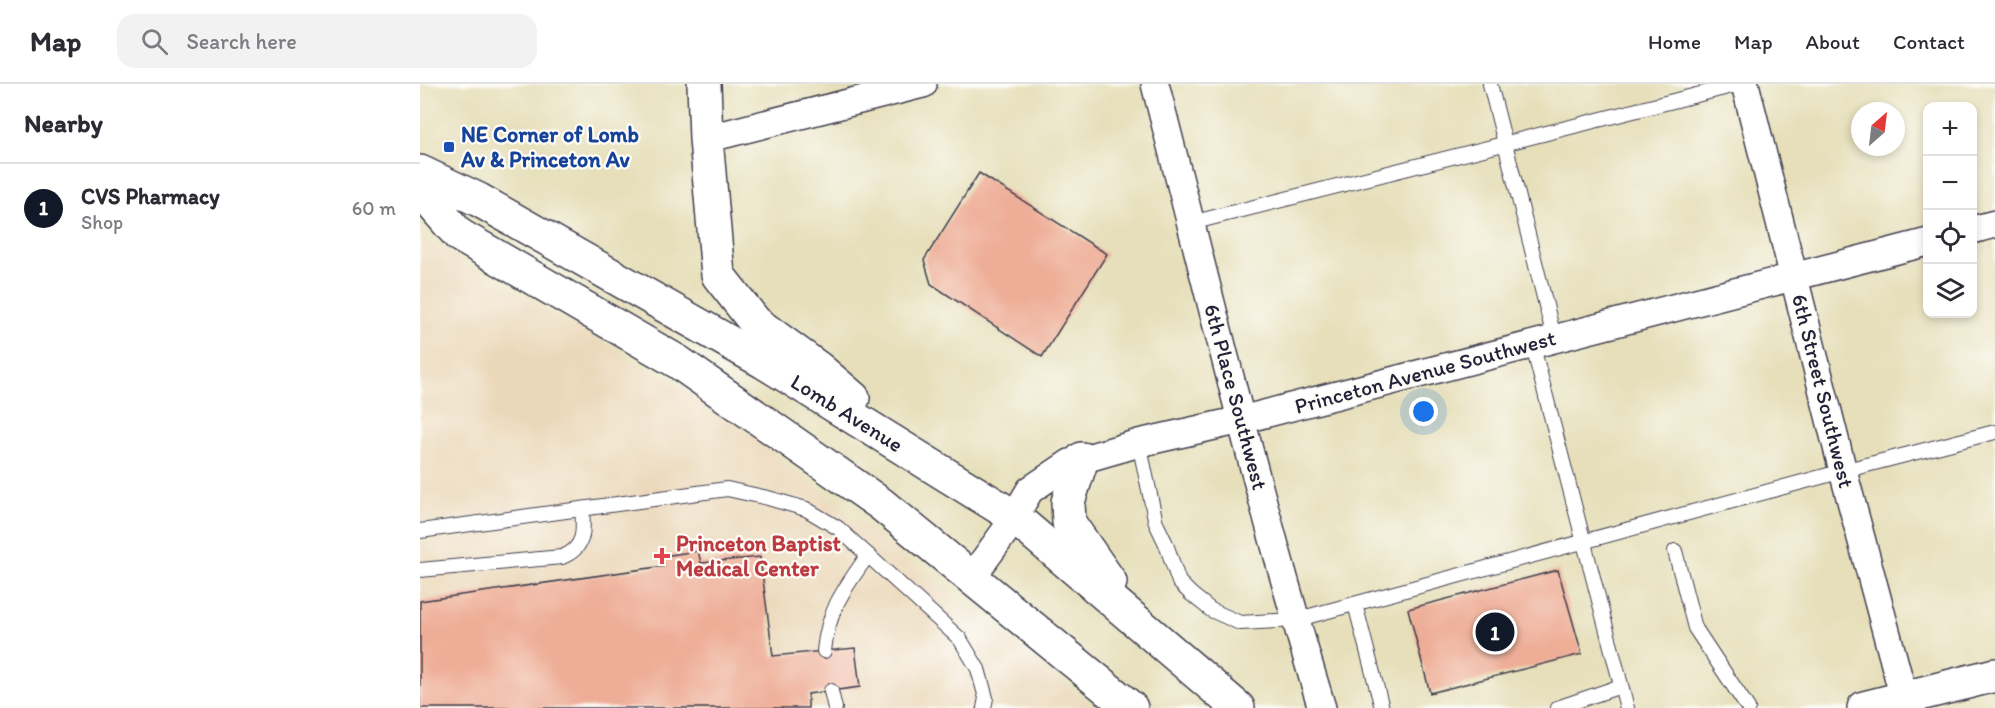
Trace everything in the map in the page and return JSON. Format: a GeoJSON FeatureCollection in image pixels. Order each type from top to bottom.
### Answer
{"type":"FeatureCollection","features":[{"type":"Feature","properties":{"kind":"main road"},"geometry":{"type":"LineString","coordinates":[[704,84],[706,139],[718,275],[755,322],[818,368],[921,459]]}},
{"type":"Feature","properties":{"kind":"main road","name":"Lomb Avenue"},"geometry":{"type":"LineString","coordinates":[[420,172],[479,200],[754,356],[1013,516],[1238,708]]}},
{"type":"Feature","properties":{"kind":"main road"},"geometry":{"type":"LineString","coordinates":[[420,190],[459,235],[678,362],[881,504],[1131,708]]}},
{"type":"Feature","properties":{"kind":"main road"},"geometry":{"type":"LineString","coordinates":[[1082,459],[1068,502],[1069,523],[1113,586],[1160,641]]}},
{"type":"Feature","properties":{"kind":"main road"},"geometry":{"type":"LineString","coordinates":[[1085,670],[1106,708]]}},
{"type":"Feature","properties":{"kind":"main road"},"geometry":{"type":"LineString","coordinates":[[1864,708],[1995,675]]}},
{"type":"Feature","properties":{"kind":"street"},"geometry":{"type":"LineString","coordinates":[[706,139],[923,84]]}},
{"type":"Feature","properties":{"kind":"street","name":"6th Place Southwest"},"geometry":{"type":"LineString","coordinates":[[1155,84],[1241,420],[1295,620],[1322,708]]}},
{"type":"Feature","properties":{"kind":"street","name":"6th Street Southwest"},"geometry":{"type":"LineString","coordinates":[[1745,84],[1843,471],[1904,698]]}},
{"type":"Feature","properties":{"kind":"street"},"geometry":{"type":"LineString","coordinates":[[1977,229],[1995,224]]}},
{"type":"Feature","properties":{"kind":"street","name":"Princeton Avenue Southwest"},"geometry":{"type":"LineString","coordinates":[[972,577],[1006,530],[1030,490],[1070,463],[1139,443],[1241,420],[1923,243]]}},
{"type":"Feature","properties":{"kind":"lane"},"geometry":{"type":"LineString","coordinates":[[1490,84],[1505,144],[1584,542],[1627,708]]}},
{"type":"Feature","properties":{"kind":"lane"},"geometry":{"type":"LineString","coordinates":[[1191,223],[1740,84]]}},
{"type":"Feature","properties":{"kind":"lane"},"geometry":{"type":"LineString","coordinates":[[1139,443],[1156,523],[1179,582],[1211,610],[1240,623],[1295,620],[1995,432]]}},
{"type":"Feature","properties":{"kind":"lane"},"geometry":{"type":"LineString","coordinates":[[420,531],[727,489],[806,509],[837,528],[960,639],[978,669],[986,698],[984,708]]}},
{"type":"Feature","properties":{"kind":"lane"},"geometry":{"type":"LineString","coordinates":[[420,570],[562,557],[583,539],[582,509]]}},
{"type":"Feature","properties":{"kind":"lane"},"geometry":{"type":"LineString","coordinates":[[1675,551],[1695,628],[1748,708]]}},
{"type":"Feature","properties":{"kind":"lane"},"geometry":{"type":"LineString","coordinates":[[824,651],[826,629],[831,613],[845,587],[868,555]]}},
{"type":"Feature","properties":{"kind":"lane"},"geometry":{"type":"LineString","coordinates":[[1355,604],[1382,708]]}},
{"type":"Feature","properties":{"kind":"lane"},"geometry":{"type":"LineString","coordinates":[[1557,708],[1621,686]]}},
{"type":"Feature","properties":{"kind":"lane"},"geometry":{"type":"LineString","coordinates":[[831,691],[835,708]]}},
{"type":"Feature","properties":{"kind":"shaded area","name":"Princeton Baptist Medical Center"},"geometry":{"type":"Polygon","coordinates":[[[420,238],[712,405],[1095,708],[420,708],[420,238]]]}},
{"type":"Feature","properties":{"kind":"building"},"geometry":{"type":"Polygon","coordinates":[[[979,173],[1107,254],[1042,357],[931,284],[924,260],[979,173]]]}},
{"type":"Feature","properties":{"kind":"building"},"geometry":{"type":"Polygon","coordinates":[[[698,551],[701,563],[760,557],[773,656],[855,648],[860,687],[808,694],[808,708],[420,708],[420,601],[664,566],[663,556],[698,551]]]}},
{"type":"Feature","properties":{"kind":"building"},"geometry":{"type":"Polygon","coordinates":[[[1558,570],[1582,654],[1430,693],[1408,609],[1558,570]]]}},
{"type":"Feature","properties":{"kind":"place","name":"NE Corner of Lomb Av & Princeton Av"},"geometry":{"type":"Point","coordinates":[449,147]}},
{"type":"Feature","properties":{"kind":"place","name":"Princeton Baptist Medical Center"},"geometry":{"type":"Point","coordinates":[662,556]}},
{"type":"Feature","properties":{"kind":"place","name":"CVS Pharmacy"},"geometry":{"type":"Point","coordinates":[1495,632]}}]}
